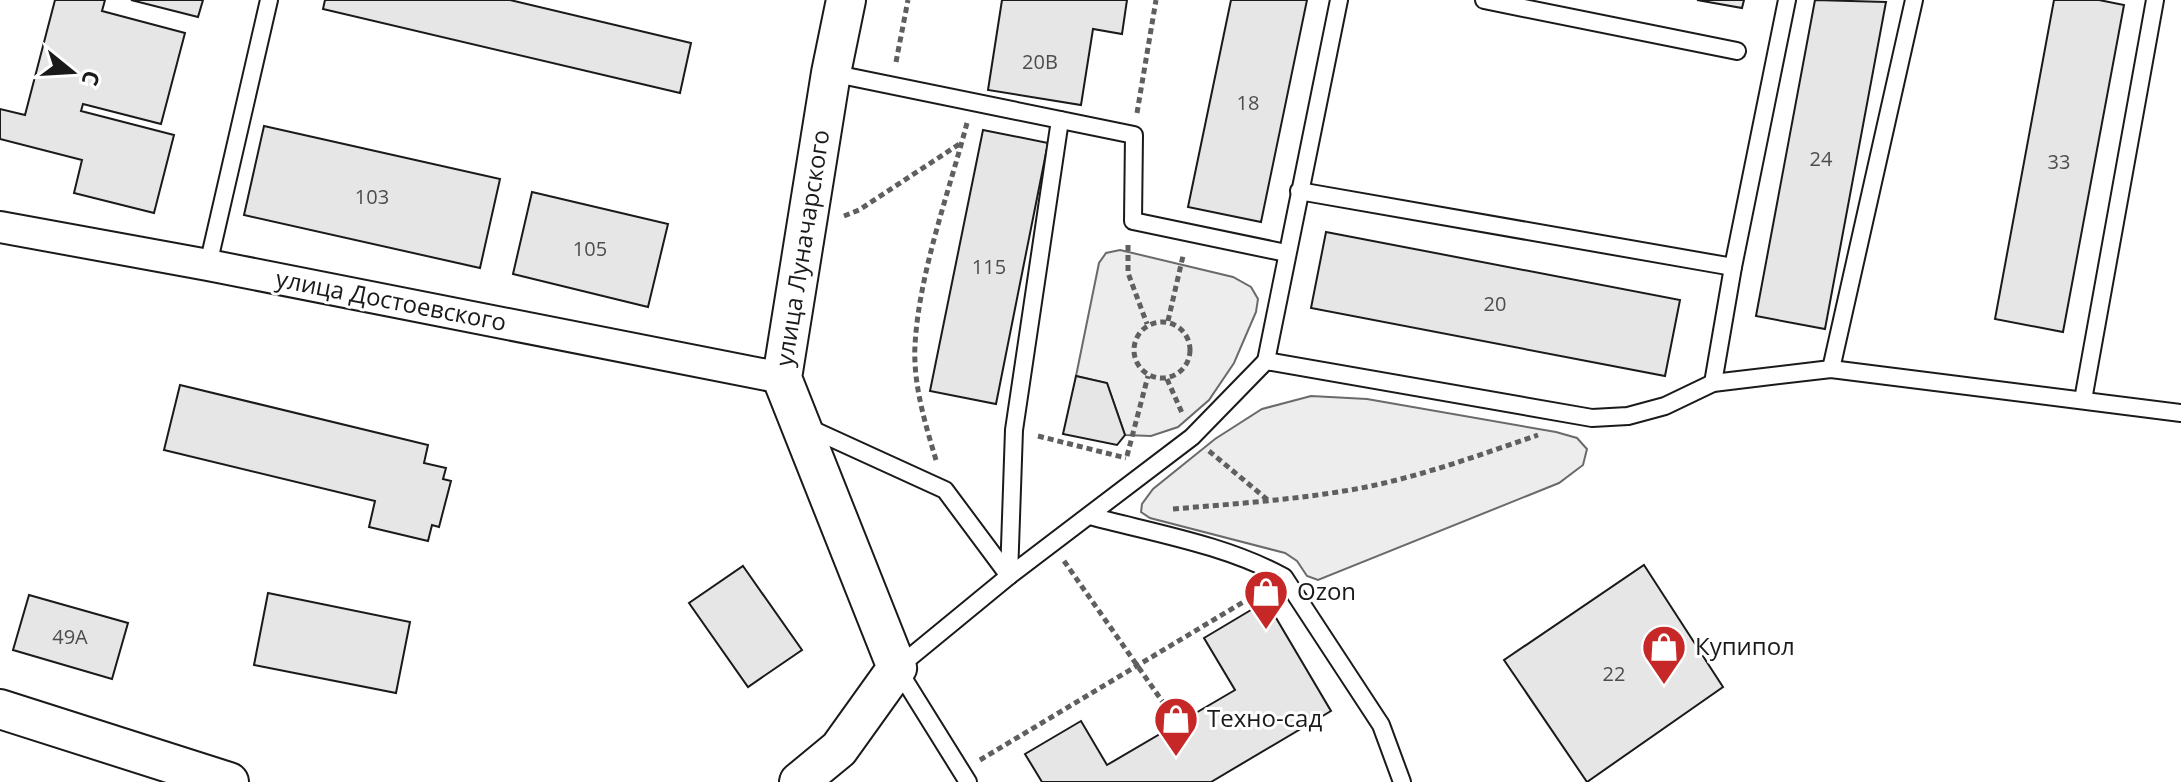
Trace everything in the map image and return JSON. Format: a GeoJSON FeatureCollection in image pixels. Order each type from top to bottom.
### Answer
{"type":"FeatureCollection","features":[{"type":"Feature","properties":{"kind":"street","name":"улица Луначарского"},"geometry":{"type":"LineString","coordinates":[[846,0],[831,73],[782,378],[897,668]]}},
{"type":"Feature","properties":{"kind":"street","name":"улица Достоевского"},"geometry":{"type":"LineString","coordinates":[[0,227],[782,378]]}},
{"type":"Feature","properties":{"kind":"street"},"geometry":{"type":"LineString","coordinates":[[799,782],[839,749],[897,668]]}},
{"type":"Feature","properties":{"kind":"street"},"geometry":{"type":"LineString","coordinates":[[0,709],[229,782]]}},
{"type":"Feature","properties":{"kind":"lane"},"geometry":{"type":"LineString","coordinates":[[208,265],[269,0]]}},
{"type":"Feature","properties":{"kind":"lane"},"geometry":{"type":"LineString","coordinates":[[965,777],[897,668],[1009,576],[1192,437],[1266,361],[1339,0]]}},
{"type":"Feature","properties":{"kind":"lane"},"geometry":{"type":"LineString","coordinates":[[1484,0],[1737,51]]}},
{"type":"Feature","properties":{"kind":"lane"},"geometry":{"type":"LineString","coordinates":[[1713,383],[1787,0]]}},
{"type":"Feature","properties":{"kind":"lane"},"geometry":{"type":"LineString","coordinates":[[1831,369],[1914,0]]}},
{"type":"Feature","properties":{"kind":"lane"},"geometry":{"type":"LineString","coordinates":[[2083,400],[2155,0]]}},
{"type":"Feature","properties":{"kind":"lane"},"geometry":{"type":"LineString","coordinates":[[831,73],[1134,135],[1133,221],[1286,253]]}},
{"type":"Feature","properties":{"kind":"lane"},"geometry":{"type":"LineString","coordinates":[[1009,576],[1014,430],[1060,120]]}},
{"type":"Feature","properties":{"kind":"lane"},"geometry":{"type":"LineString","coordinates":[[1299,191],[1733,267]]}},
{"type":"Feature","properties":{"kind":"lane"},"geometry":{"type":"LineString","coordinates":[[1266,361],[1592,418],[1628,416],[1665,406],[1713,383],[1831,369],[2181,413]]}},
{"type":"Feature","properties":{"kind":"lane"},"geometry":{"type":"LineString","coordinates":[[800,424],[945,490],[1009,576]]}},
{"type":"Feature","properties":{"kind":"lane"},"geometry":{"type":"LineString","coordinates":[[1090,516],[1227,553],[1284,577],[1381,725],[1402,775],[1402,782]]}},
{"type":"Feature","properties":{"kind":"path"},"geometry":{"type":"LineString","coordinates":[[892,86],[908,0]]}},
{"type":"Feature","properties":{"kind":"path"},"geometry":{"type":"LineString","coordinates":[[1134,135],[1156,0]]}},
{"type":"Feature","properties":{"kind":"path"},"geometry":{"type":"LineString","coordinates":[[945,490],[921,407],[915,346],[927,271],[973,102]]}},
{"type":"Feature","properties":{"kind":"path"},"geometry":{"type":"LineString","coordinates":[[830,216],[845,216],[859,210],[962,143]]}},
{"type":"Feature","properties":{"kind":"path"},"geometry":{"type":"LineString","coordinates":[[1133,221],[1126,260],[1147,324]]}},
{"type":"Feature","properties":{"kind":"path"},"geometry":{"type":"LineString","coordinates":[[1168,321],[1188,232]]}},
{"type":"Feature","properties":{"kind":"path"},"geometry":{"type":"LineString","coordinates":[[1168,321],[1186,331],[1192,350],[1184,369],[1167,379],[1148,376],[1134,361],[1133,343],[1147,324],[1168,321]]}},
{"type":"Feature","properties":{"kind":"path"},"geometry":{"type":"LineString","coordinates":[[1126,458],[1148,376]]}},
{"type":"Feature","properties":{"kind":"path"},"geometry":{"type":"LineString","coordinates":[[1167,379],[1192,437],[1269,501]]}},
{"type":"Feature","properties":{"kind":"path"},"geometry":{"type":"LineString","coordinates":[[1165,510],[1352,490],[1425,471],[1592,418]]}},
{"type":"Feature","properties":{"kind":"path"},"geometry":{"type":"LineString","coordinates":[[1014,430],[1126,458],[1141,477]]}},
{"type":"Feature","properties":{"kind":"path"},"geometry":{"type":"LineString","coordinates":[[1052,544],[1167,708]]}},
{"type":"Feature","properties":{"kind":"path"},"geometry":{"type":"LineString","coordinates":[[965,777],[1137,666],[1284,577]]}},
{"type":"Feature","properties":{"kind":"shaded area"},"geometry":{"type":"Polygon","coordinates":[[[1120,250],[1233,277],[1251,287],[1258,299],[1256,312],[1234,363],[1209,400],[1178,427],[1151,436],[1125,435],[1107,383],[1076,376],[1099,263],[1106,253],[1120,250]]]}},
{"type":"Feature","properties":{"kind":"shaded area"},"geometry":{"type":"Polygon","coordinates":[[[1311,396],[1367,399],[1556,432],[1577,438],[1587,449],[1583,465],[1559,483],[1318,580],[1307,576],[1297,561],[1285,553],[1150,518],[1141,512],[1142,504],[1153,489],[1215,439],[1262,409],[1311,396]]]}},
{"type":"Feature","properties":{"kind":"building"},"geometry":{"type":"Polygon","coordinates":[[[55,0],[105,0],[102,11],[185,33],[161,124],[83,104],[81,111],[174,135],[154,213],[74,193],[82,160],[0,139],[0,109],[25,115],[55,0]]]}},
{"type":"Feature","properties":{"kind":"building"},"geometry":{"type":"Polygon","coordinates":[[[131,0],[203,0],[198,17],[131,0]]]}},
{"type":"Feature","properties":{"kind":"building"},"geometry":{"type":"Polygon","coordinates":[[[325,0],[510,0],[691,43],[680,93],[323,9],[325,0]]]}},
{"type":"Feature","properties":{"kind":"building"},"geometry":{"type":"Polygon","coordinates":[[[1002,0],[1127,0],[1122,34],[1093,29],[1081,105],[988,90],[1002,0]]]}},
{"type":"Feature","properties":{"kind":"building"},"geometry":{"type":"Polygon","coordinates":[[[1231,0],[1307,0],[1261,222],[1188,207],[1231,0]]]}},
{"type":"Feature","properties":{"kind":"building"},"geometry":{"type":"Polygon","coordinates":[[[1697,0],[1744,0],[1742,8],[1697,0]]]}},
{"type":"Feature","properties":{"kind":"building"},"geometry":{"type":"Polygon","coordinates":[[[1815,0],[1886,2],[1825,329],[1756,316],[1815,0]]]}},
{"type":"Feature","properties":{"kind":"building"},"geometry":{"type":"Polygon","coordinates":[[[2054,0],[2099,0],[2124,5],[2063,332],[1995,319],[2054,0]]]}},
{"type":"Feature","properties":{"kind":"building"},"geometry":{"type":"Polygon","coordinates":[[[264,126],[500,179],[480,268],[244,215],[264,126]]]}},
{"type":"Feature","properties":{"kind":"building"},"geometry":{"type":"Polygon","coordinates":[[[983,130],[1048,143],[996,404],[930,391],[983,130]]]}},
{"type":"Feature","properties":{"kind":"building"},"geometry":{"type":"Polygon","coordinates":[[[532,192],[668,224],[648,307],[513,274],[532,192]]]}},
{"type":"Feature","properties":{"kind":"building"},"geometry":{"type":"Polygon","coordinates":[[[1326,232],[1680,300],[1665,376],[1311,308],[1326,232]]]}},
{"type":"Feature","properties":{"kind":"building"},"geometry":{"type":"Polygon","coordinates":[[[1076,376],[1107,383],[1125,435],[1117,445],[1063,434],[1076,376]]]}},
{"type":"Feature","properties":{"kind":"building"},"geometry":{"type":"Polygon","coordinates":[[[180,385],[428,445],[424,463],[446,468],[443,479],[451,481],[439,527],[432,525],[428,541],[369,527],[375,501],[164,450],[180,385]]]}},
{"type":"Feature","properties":{"kind":"building"},"geometry":{"type":"Polygon","coordinates":[[[1644,565],[1723,687],[1587,782],[1504,660],[1644,565]]]}},
{"type":"Feature","properties":{"kind":"building"},"geometry":{"type":"Polygon","coordinates":[[[743,566],[802,650],[748,687],[689,603],[743,566]]]}},
{"type":"Feature","properties":{"kind":"building"},"geometry":{"type":"Polygon","coordinates":[[[268,593],[410,622],[396,693],[254,665],[268,593]]]}},
{"type":"Feature","properties":{"kind":"building"},"geometry":{"type":"Polygon","coordinates":[[[29,595],[128,623],[112,679],[13,650],[29,595]]]}},
{"type":"Feature","properties":{"kind":"building"},"geometry":{"type":"Polygon","coordinates":[[[1266,601],[1331,711],[1211,782],[1042,782],[1025,754],[1081,721],[1107,765],[1235,690],[1204,638],[1266,601]]]}},
{"type":"Feature","properties":{"kind":"place","name":"Ozon"},"geometry":{"type":"Point","coordinates":[1266,631]}},
{"type":"Feature","properties":{"kind":"place","name":"Купипол"},"geometry":{"type":"Point","coordinates":[1664,686]}},
{"type":"Feature","properties":{"kind":"place","name":"Техно-сад"},"geometry":{"type":"Point","coordinates":[1176,758]}}]}
